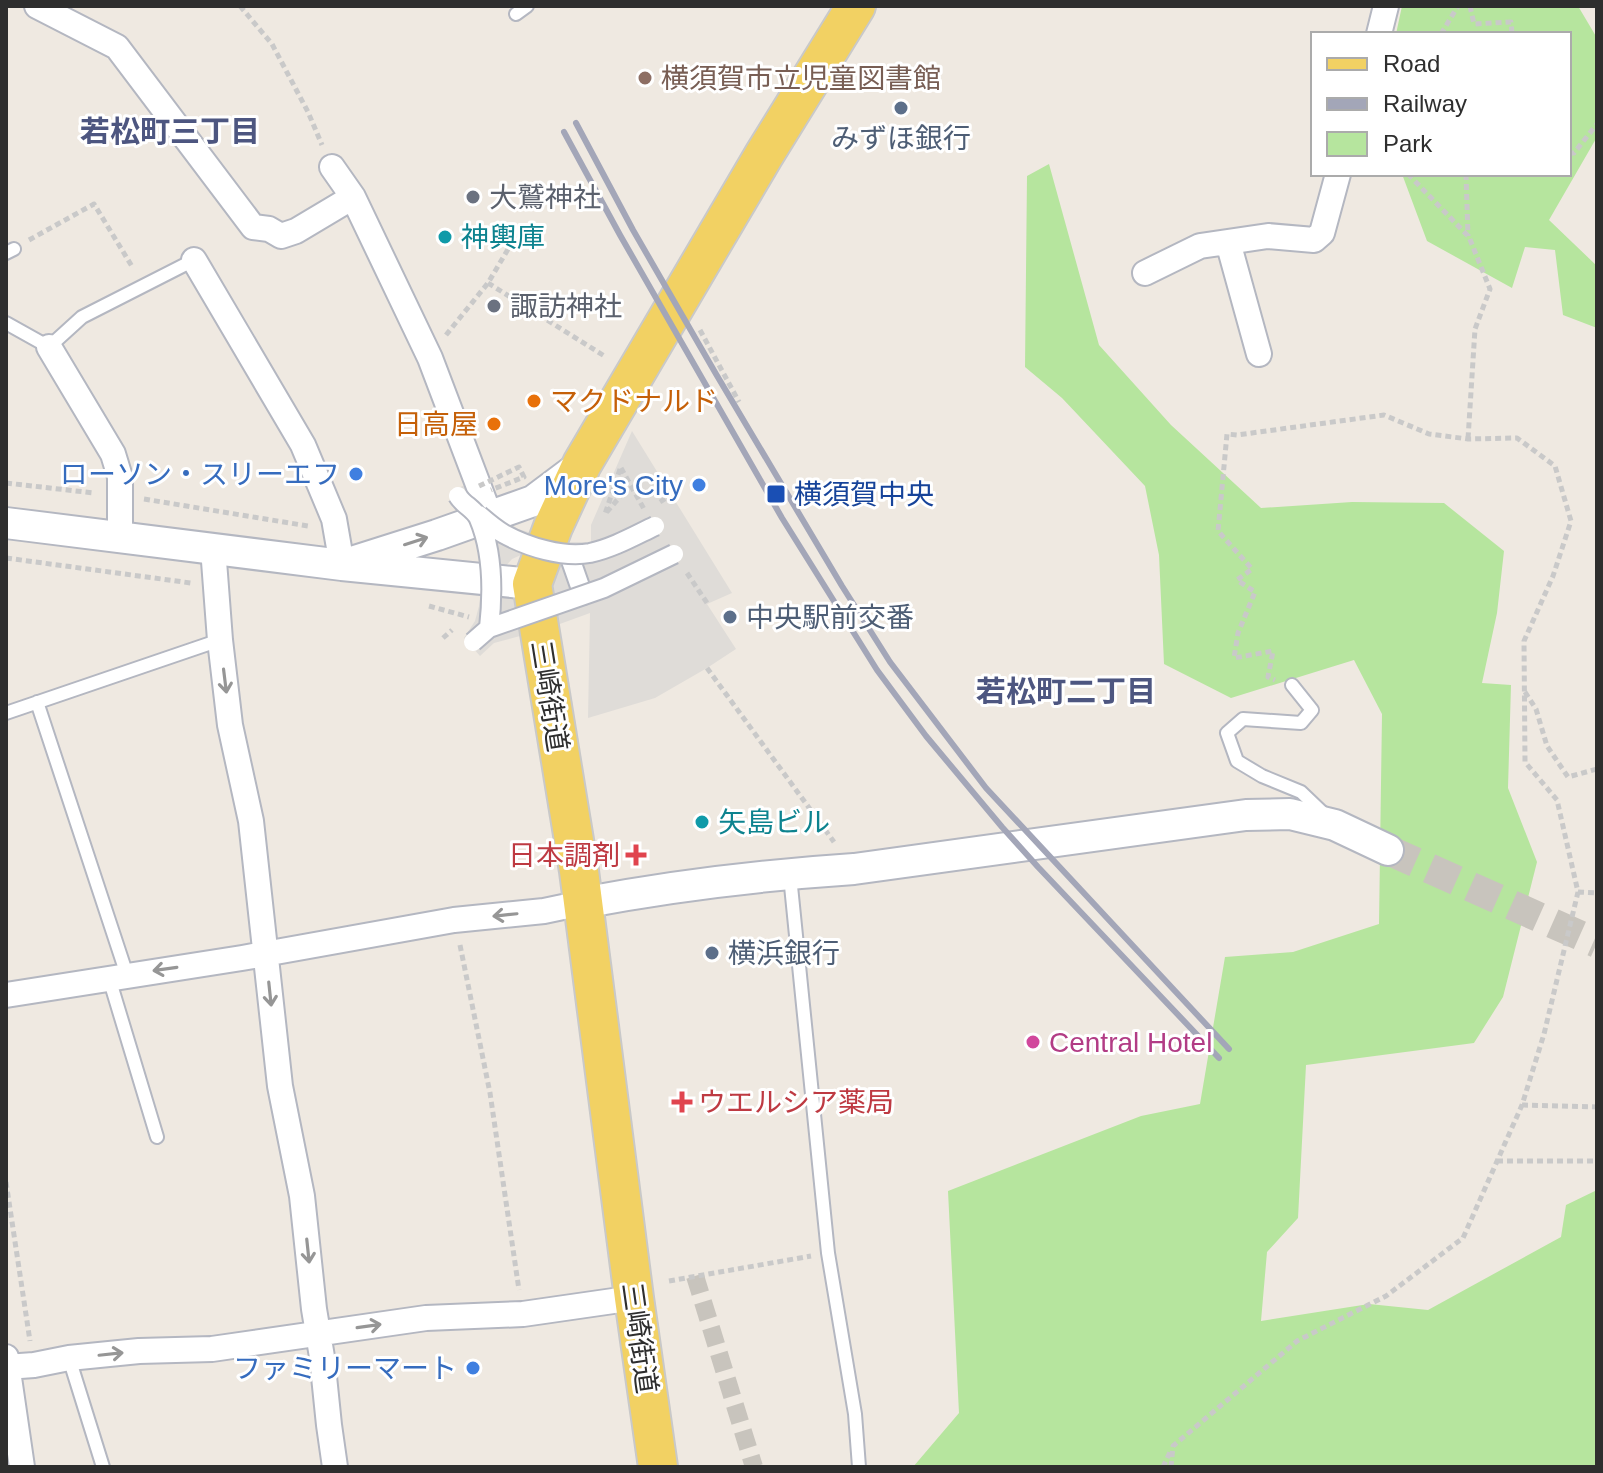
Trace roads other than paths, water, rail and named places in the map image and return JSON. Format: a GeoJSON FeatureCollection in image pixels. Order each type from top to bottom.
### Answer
{"type":"FeatureCollection","features":[{"type":"Feature","properties":{"kind":"main road","name":"三崎街道"},"geometry":{"type":"LineString","coordinates":[[658,1467],[579,871],[532,584],[553,527],[582,464],[764,155],[856,6]]}},
{"type":"Feature","properties":{"kind":"street"},"geometry":{"type":"LineString","coordinates":[[37,6],[117,47],[253,227],[269,229],[281,236],[296,231],[353,197]]}},
{"type":"Feature","properties":{"kind":"street"},"geometry":{"type":"LineString","coordinates":[[1380,32],[1386,6]]}},
{"type":"Feature","properties":{"kind":"street"},"geometry":{"type":"LineString","coordinates":[[332,167],[353,197],[430,358],[486,507],[505,534],[538,548],[569,555],[590,553],[619,544],[650,519]]}},
{"type":"Feature","properties":{"kind":"street"},"geometry":{"type":"LineString","coordinates":[[1145,273],[1200,246],[1268,236],[1314,240],[1322,233],[1337,176]]}},
{"type":"Feature","properties":{"kind":"street"},"geometry":{"type":"LineString","coordinates":[[1228,242],[1259,354]]}},
{"type":"Feature","properties":{"kind":"street"},"geometry":{"type":"LineString","coordinates":[[194,260],[303,445],[334,519],[342,565]]}},
{"type":"Feature","properties":{"kind":"street"},"geometry":{"type":"LineString","coordinates":[[49,347],[113,454],[120,477],[120,537]]}},
{"type":"Feature","properties":{"kind":"street"},"geometry":{"type":"LineString","coordinates":[[342,565],[486,507],[533,501],[582,464]]}},
{"type":"Feature","properties":{"kind":"street"},"geometry":{"type":"LineString","coordinates":[[458,496],[461,502],[486,507]]}},
{"type":"Feature","properties":{"kind":"street"},"geometry":{"type":"LineString","coordinates":[[486,507],[492,599],[489,628]]}},
{"type":"Feature","properties":{"kind":"street"},"geometry":{"type":"LineString","coordinates":[[6,523],[342,565],[532,584]]}},
{"type":"Feature","properties":{"kind":"street"},"geometry":{"type":"LineString","coordinates":[[213,548],[230,725],[251,821],[280,1086],[302,1196],[335,1467]]}},
{"type":"Feature","properties":{"kind":"street"},"geometry":{"type":"LineString","coordinates":[[569,555],[583,595]]}},
{"type":"Feature","properties":{"kind":"street"},"geometry":{"type":"LineString","coordinates":[[473,642],[489,628],[678,559]]}},
{"type":"Feature","properties":{"kind":"street"},"geometry":{"type":"LineString","coordinates":[[6,995],[266,954],[454,920],[544,911],[621,896],[790,873],[854,869],[1246,815],[1290,814],[1335,825],[1388,850]]}},
{"type":"Feature","properties":{"kind":"street"},"geometry":{"type":"LineString","coordinates":[[22,1467],[6,1363],[34,1365],[139,1351],[212,1349],[426,1318],[523,1314],[634,1298]]}},
{"type":"Feature","properties":{"kind":"street"},"geometry":{"type":"LineString","coordinates":[[6,1430],[11,1467]]}},
{"type":"Feature","properties":{"kind":"lane"},"geometry":{"type":"LineString","coordinates":[[516,14],[527,6]]}},
{"type":"Feature","properties":{"kind":"lane"},"geometry":{"type":"LineString","coordinates":[[6,323],[49,347],[82,317],[194,260]]}},
{"type":"Feature","properties":{"kind":"lane"},"geometry":{"type":"LineString","coordinates":[[6,713],[220,640]]}},
{"type":"Feature","properties":{"kind":"lane"},"geometry":{"type":"LineString","coordinates":[[1292,685],[1312,710],[1301,723],[1243,719],[1227,733],[1237,761],[1262,776],[1301,792],[1335,825]]}},
{"type":"Feature","properties":{"kind":"lane"},"geometry":{"type":"LineString","coordinates":[[37,702],[118,977],[157,1137]]}},
{"type":"Feature","properties":{"kind":"lane"},"geometry":{"type":"LineString","coordinates":[[790,873],[828,1253],[855,1414],[859,1467]]}},
{"type":"Feature","properties":{"kind":"lane"},"geometry":{"type":"LineString","coordinates":[[69,1358],[103,1467]]}},
{"type":"Feature","properties":{"kind":"tunnel"},"geometry":{"type":"LineString","coordinates":[[1388,850],[1597,943]]}},
{"type":"Feature","properties":{"kind":"tunnel"},"geometry":{"type":"LineString","coordinates":[[695,1276],[754,1467]]}},
{"type":"Feature","properties":{"kind":"railway"},"geometry":{"type":"LineString","coordinates":[[576,123],[716,374],[890,662],[986,788],[1229,1049]]}},
{"type":"Feature","properties":{"kind":"railway"},"geometry":{"type":"LineString","coordinates":[[564,132],[782,518],[877,670],[926,736],[1002,827],[1219,1058]]}},
{"type":"Feature","properties":{"kind":"place","name":"横須賀市立児童図書館"},"geometry":{"type":"Point","coordinates":[645,78]}},
{"type":"Feature","properties":{"kind":"place","name":"みずほ銀行"},"geometry":{"type":"Point","coordinates":[901,108]}},
{"type":"Feature","properties":{"kind":"place","name":"大鷲神社"},"geometry":{"type":"Point","coordinates":[473,197]}},
{"type":"Feature","properties":{"kind":"place","name":"神輿庫"},"geometry":{"type":"Point","coordinates":[445,237]}},
{"type":"Feature","properties":{"kind":"place","name":"諏訪神社"},"geometry":{"type":"Point","coordinates":[494,306]}},
{"type":"Feature","properties":{"kind":"place","name":"マクドナルド"},"geometry":{"type":"Point","coordinates":[534,401]}},
{"type":"Feature","properties":{"kind":"place","name":"日高屋"},"geometry":{"type":"Point","coordinates":[494,424]}},
{"type":"Feature","properties":{"kind":"place","name":"ローソン・スリーエフ"},"geometry":{"type":"Point","coordinates":[356,474]}},
{"type":"Feature","properties":{"kind":"place","name":"More's City"},"geometry":{"type":"Point","coordinates":[699,485]}},
{"type":"Feature","properties":{"kind":"place","name":"横須賀中央"},"geometry":{"type":"Point","coordinates":[776,494]}},
{"type":"Feature","properties":{"kind":"place","name":"中央駅前交番"},"geometry":{"type":"Point","coordinates":[730,617]}},
{"type":"Feature","properties":{"kind":"place","name":"矢島ビル"},"geometry":{"type":"Point","coordinates":[702,822]}},
{"type":"Feature","properties":{"kind":"place","name":"日本調剤"},"geometry":{"type":"Point","coordinates":[636,855]}},
{"type":"Feature","properties":{"kind":"place","name":"横浜銀行"},"geometry":{"type":"Point","coordinates":[712,953]}},
{"type":"Feature","properties":{"kind":"place","name":"Central Hotel"},"geometry":{"type":"Point","coordinates":[1033,1042]}},
{"type":"Feature","properties":{"kind":"place","name":"ウエルシア薬局"},"geometry":{"type":"Point","coordinates":[682,1102]}},
{"type":"Feature","properties":{"kind":"place","name":"ファミリーマート"},"geometry":{"type":"Point","coordinates":[473,1368]}},
{"type":"Feature","properties":{"kind":"district","name":"若松町三丁目"},"geometry":{"type":"Point","coordinates":[170,132]}},
{"type":"Feature","properties":{"kind":"district","name":"若松町二丁目"},"geometry":{"type":"Point","coordinates":[1066,692]}}]}
